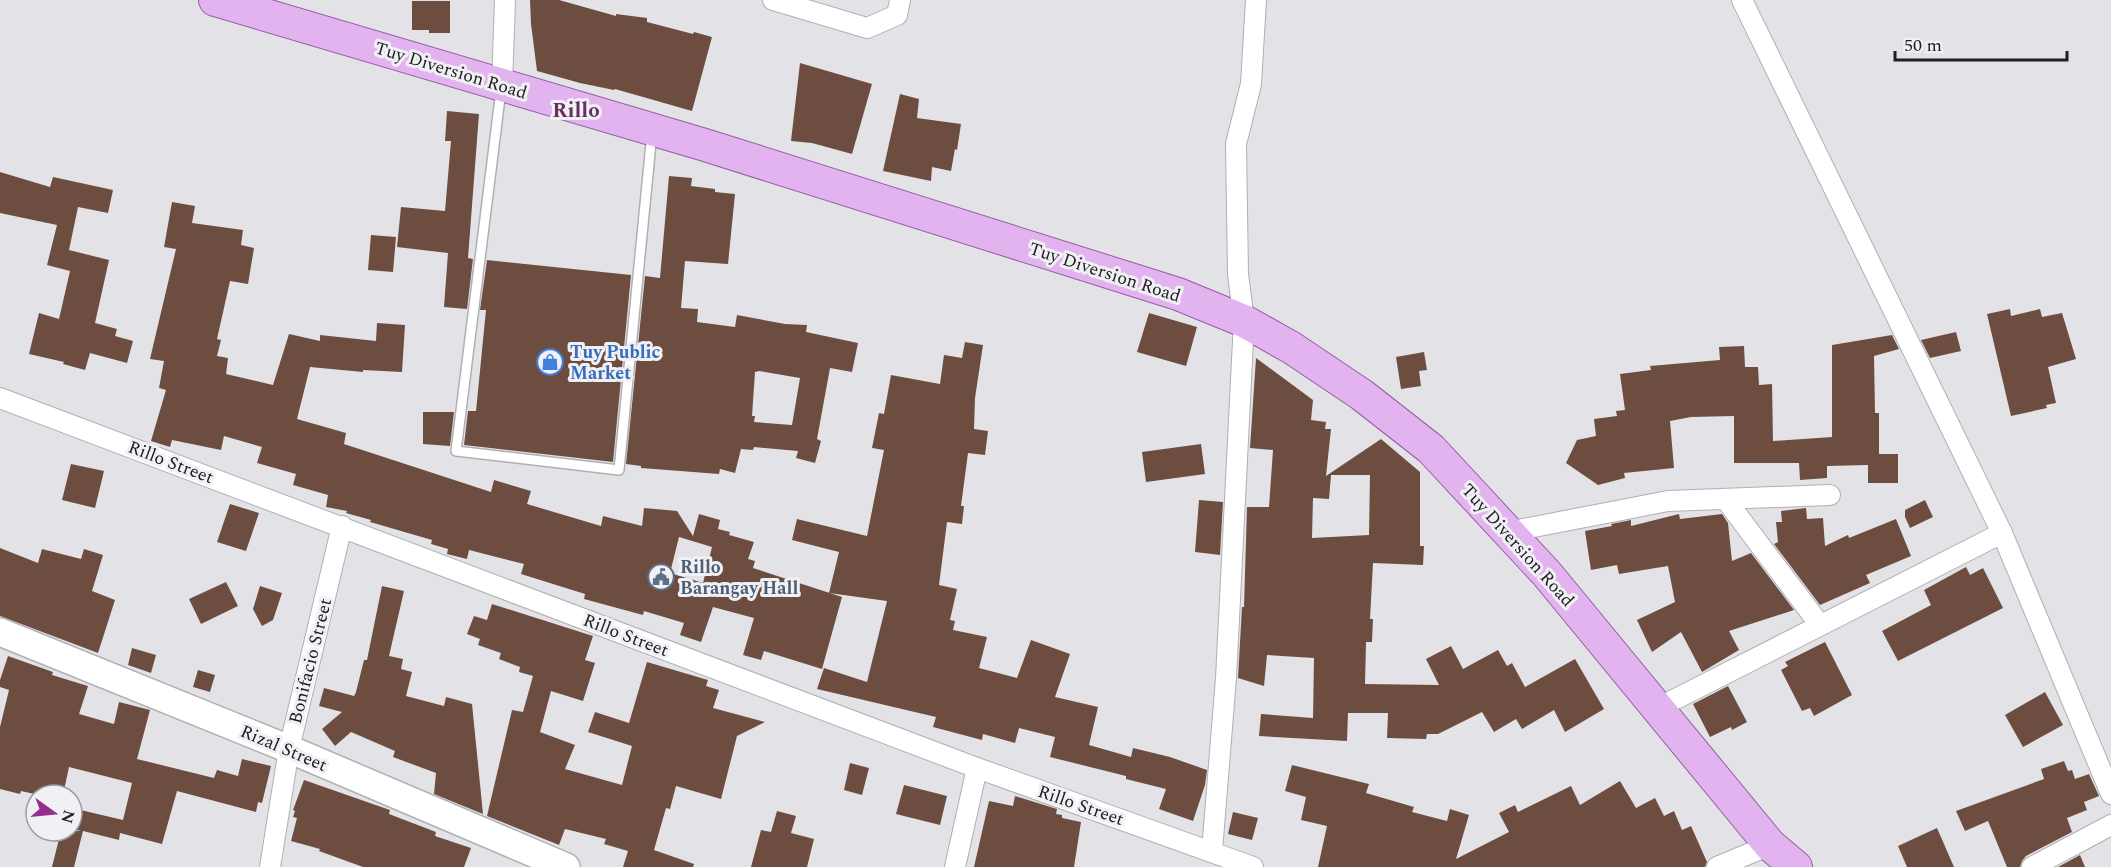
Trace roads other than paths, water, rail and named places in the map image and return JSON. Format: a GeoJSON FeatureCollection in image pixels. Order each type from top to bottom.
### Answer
{"type":"FeatureCollection","features":[{"type":"Feature","properties":{"kind":"main road","name":"Tuy Diversion Road"},"geometry":{"type":"LineString","coordinates":[[215,0],[652,130],[1178,294],[1244,321],[1292,348],[1362,395],[1431,448],[1547,574],[1770,845],[1796,867]]}},
{"type":"Feature","properties":{"kind":"main road","name":"Rizal Street"},"geometry":{"type":"LineString","coordinates":[[0,632],[289,749],[566,867]]}},
{"type":"Feature","properties":{"kind":"street"},"geometry":{"type":"LineString","coordinates":[[502,85],[505,0]]}},
{"type":"Feature","properties":{"kind":"street"},"geometry":{"type":"LineString","coordinates":[[773,0],[867,28],[897,15],[900,0]]}},
{"type":"Feature","properties":{"kind":"street"},"geometry":{"type":"LineString","coordinates":[[1212,851],[1226,678],[1244,321],[1238,274],[1236,144],[1251,84],[1256,0]]}},
{"type":"Feature","properties":{"kind":"street"},"geometry":{"type":"LineString","coordinates":[[1742,0],[2002,532],[2111,794]]}},
{"type":"Feature","properties":{"kind":"street","name":"Rillo Street"},"geometry":{"type":"LineString","coordinates":[[0,398],[976,768],[1253,867]]}},
{"type":"Feature","properties":{"kind":"street"},"geometry":{"type":"LineString","coordinates":[[1508,532],[1668,501],[1830,495]]}},
{"type":"Feature","properties":{"kind":"street"},"geometry":{"type":"LineString","coordinates":[[1726,500],[1820,625]]}},
{"type":"Feature","properties":{"kind":"street","name":"Bonifacio Street"},"geometry":{"type":"LineString","coordinates":[[270,867],[289,749],[342,526]]}},
{"type":"Feature","properties":{"kind":"street"},"geometry":{"type":"LineString","coordinates":[[1656,708],[2002,532]]}},
{"type":"Feature","properties":{"kind":"street"},"geometry":{"type":"LineString","coordinates":[[955,867],[976,768]]}},
{"type":"Feature","properties":{"kind":"street"},"geometry":{"type":"LineString","coordinates":[[2032,867],[2111,825]]}},
{"type":"Feature","properties":{"kind":"street"},"geometry":{"type":"LineString","coordinates":[[1717,867],[1770,845]]}},
{"type":"Feature","properties":{"kind":"lane"},"geometry":{"type":"LineString","coordinates":[[502,85],[456,451],[619,470],[652,130]]}},
{"type":"Feature","properties":{"kind":"place","name":"Tuy Public Market"},"geometry":{"type":"Point","coordinates":[550,362]}},
{"type":"Feature","properties":{"kind":"place","name":"Rillo Barangay Hall"},"geometry":{"type":"Point","coordinates":[661,577]}},
{"type":"Feature","properties":{"kind":"district","name":"Rillo"},"geometry":{"type":"Point","coordinates":[576,110]}}]}
